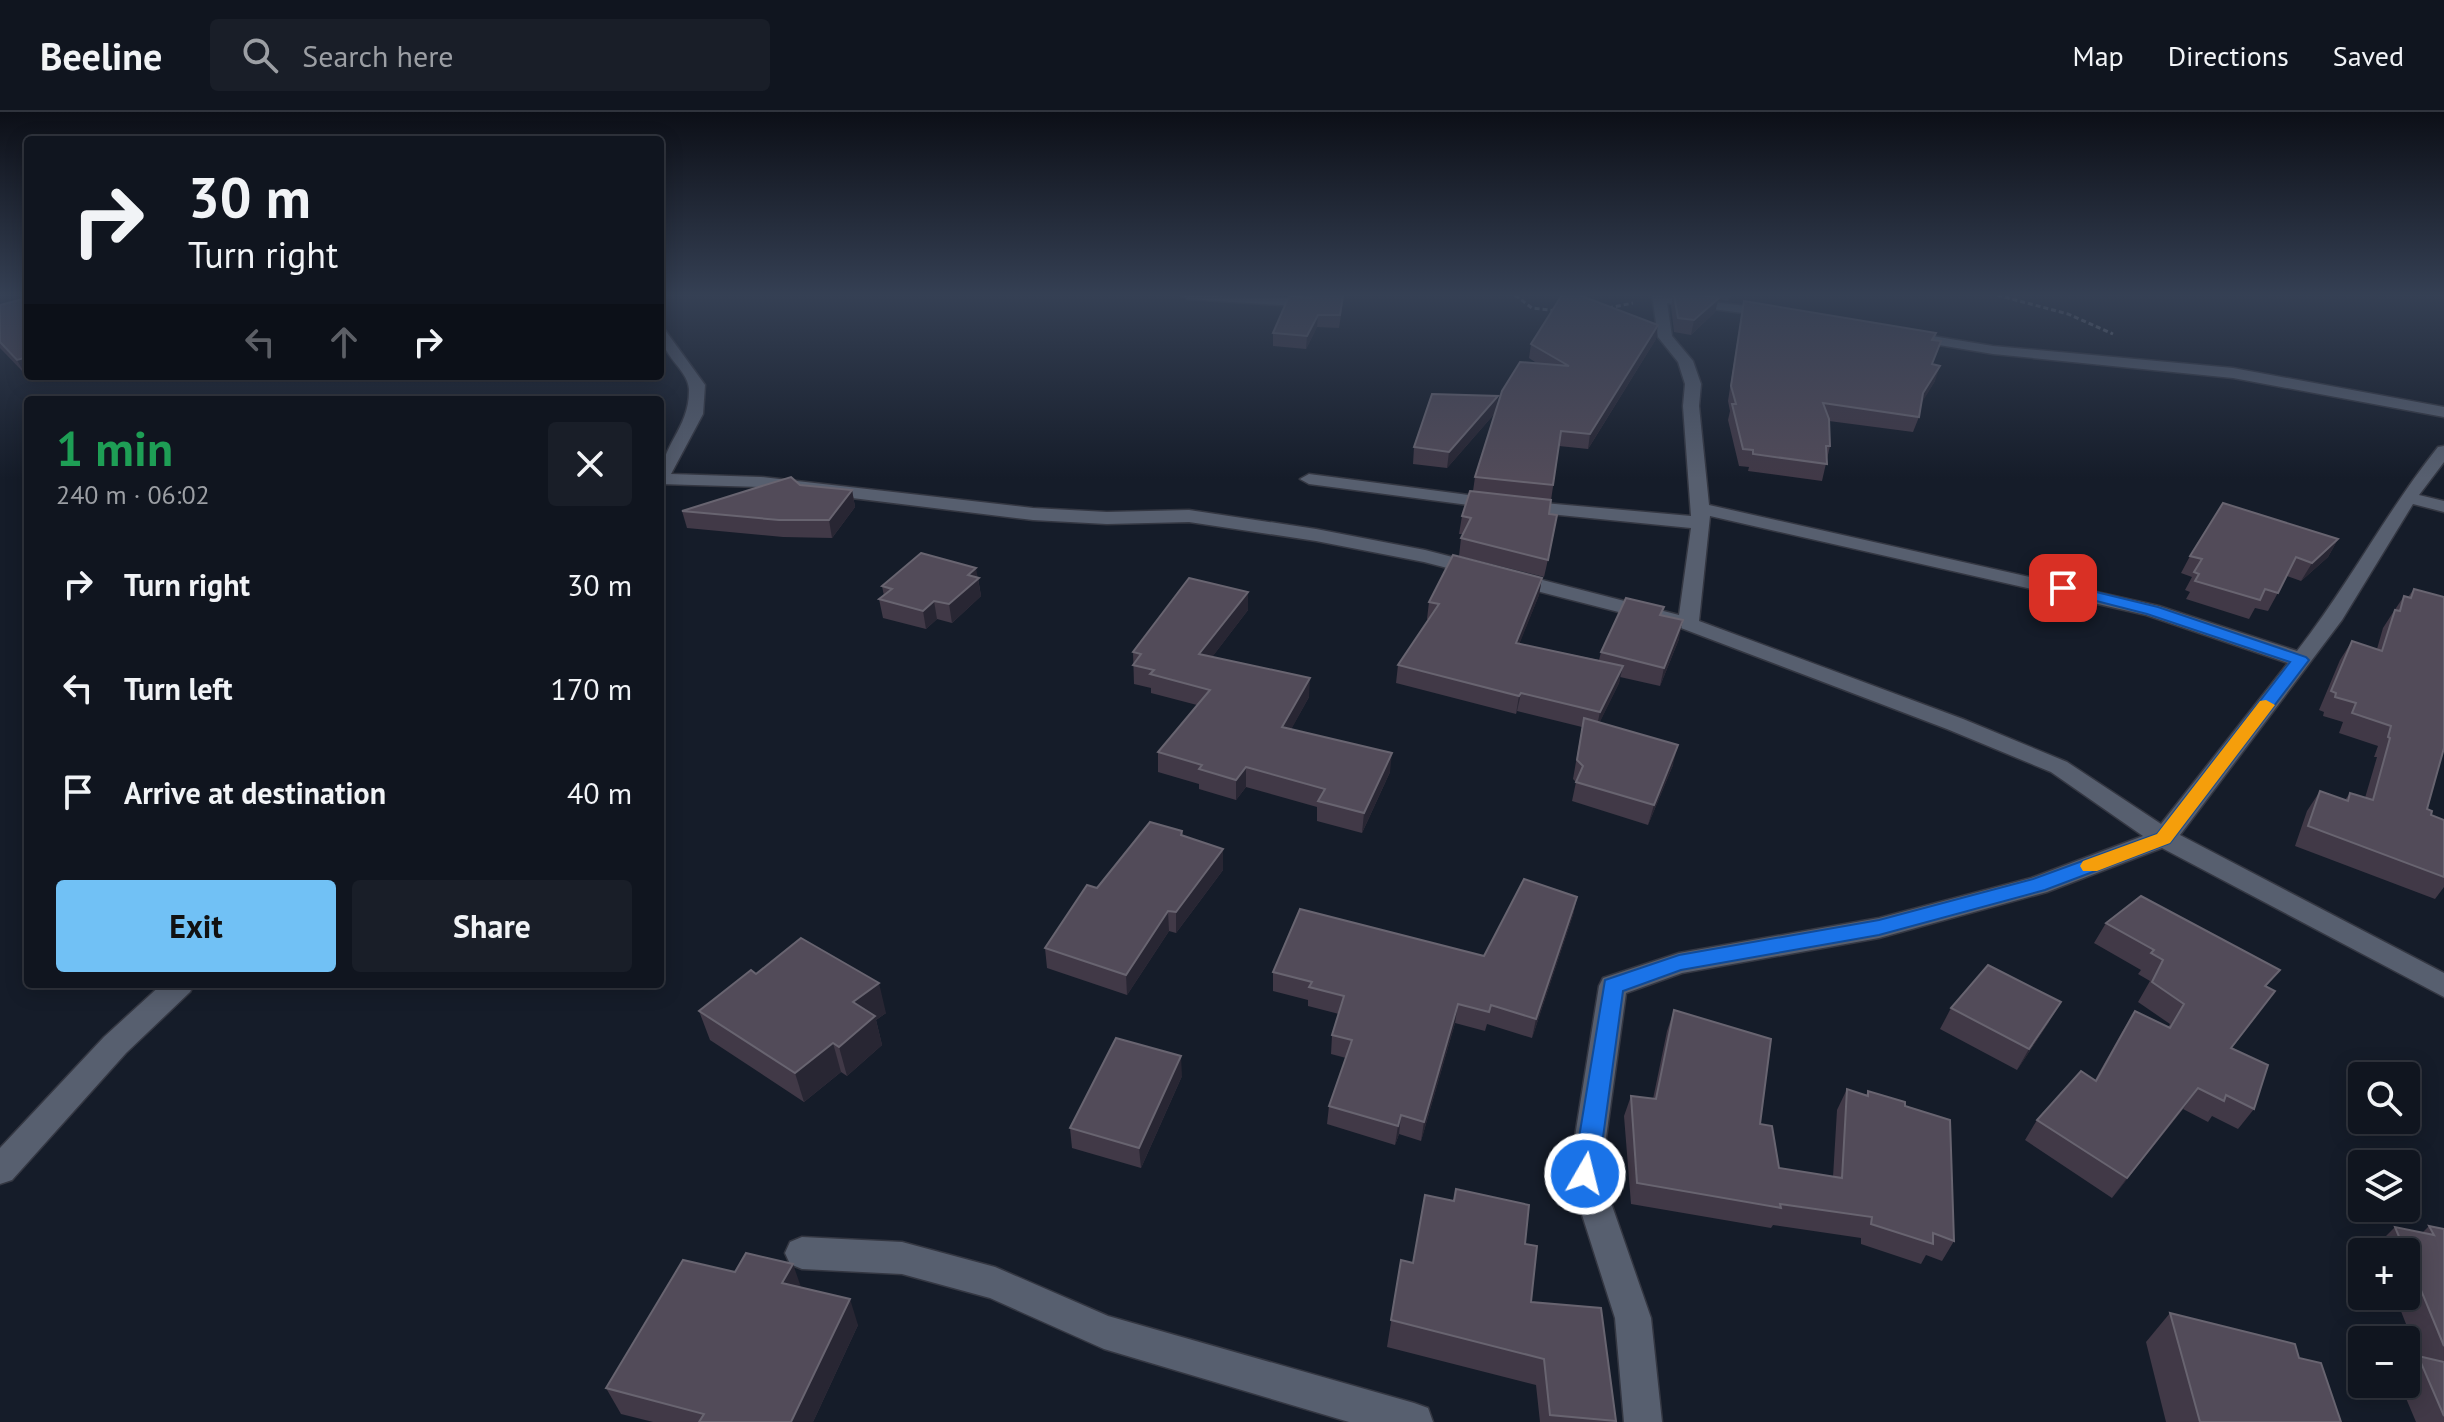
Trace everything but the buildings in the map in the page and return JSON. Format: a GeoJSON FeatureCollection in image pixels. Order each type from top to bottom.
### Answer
{"type":"FeatureCollection","features":[{"type":"Feature","properties":{"kind":"street"},"geometry":{"type":"LineString","coordinates":[[664,472],[695,414],[697,385],[676,356]]}},
{"type":"Feature","properties":{"kind":"street"},"geometry":{"type":"LineString","coordinates":[[1681,356],[1693,384],[1691,406],[1700,516],[1688,624]]}},
{"type":"Feature","properties":{"kind":"street"},"geometry":{"type":"LineString","coordinates":[[2057,356],[2233,373],[2444,412]]}},
{"type":"Feature","properties":{"kind":"street"},"geometry":{"type":"LineString","coordinates":[[1643,1422],[1633,1318],[1585,1174],[1613,986],[1679,963],[1879,928],[2038,885],[2164,838],[2335,616],[2408,497],[2444,451]]}},
{"type":"Feature","properties":{"kind":"street"},"geometry":{"type":"LineString","coordinates":[[664,479],[761,482],[1033,514],[1107,518],[1189,516],[1316,535],[1425,556],[1688,624],[1955,724],[2059,767],[2164,838],[2444,986]]}},
{"type":"Feature","properties":{"kind":"street"},"geometry":{"type":"LineString","coordinates":[[1309,479],[1499,504],[1761,520],[2137,607],[2301,660]]}},
{"type":"Feature","properties":{"kind":"street"},"geometry":{"type":"LineString","coordinates":[[2408,497],[2444,507]]}},
{"type":"Feature","properties":{"kind":"street"},"geometry":{"type":"LineString","coordinates":[[0,1170],[115,1045],[176,988]]}},
{"type":"Feature","properties":{"kind":"street"},"geometry":{"type":"LineString","coordinates":[[802,1253],[902,1258],[995,1283],[1104,1332],[1414,1422]]}},
{"type":"Feature","properties":{"kind":"slow traffic"},"geometry":{"type":"LineString","coordinates":[[2090,866],[2164,838],[2266,705]]}},
{"type":"Feature","properties":{"kind":"route"},"geometry":{"type":"LineString","coordinates":[[1585,1174],[1613,986],[1679,963],[1879,928],[2038,885],[2164,838],[2301,660],[2152,610],[2063,588]]}}]}
